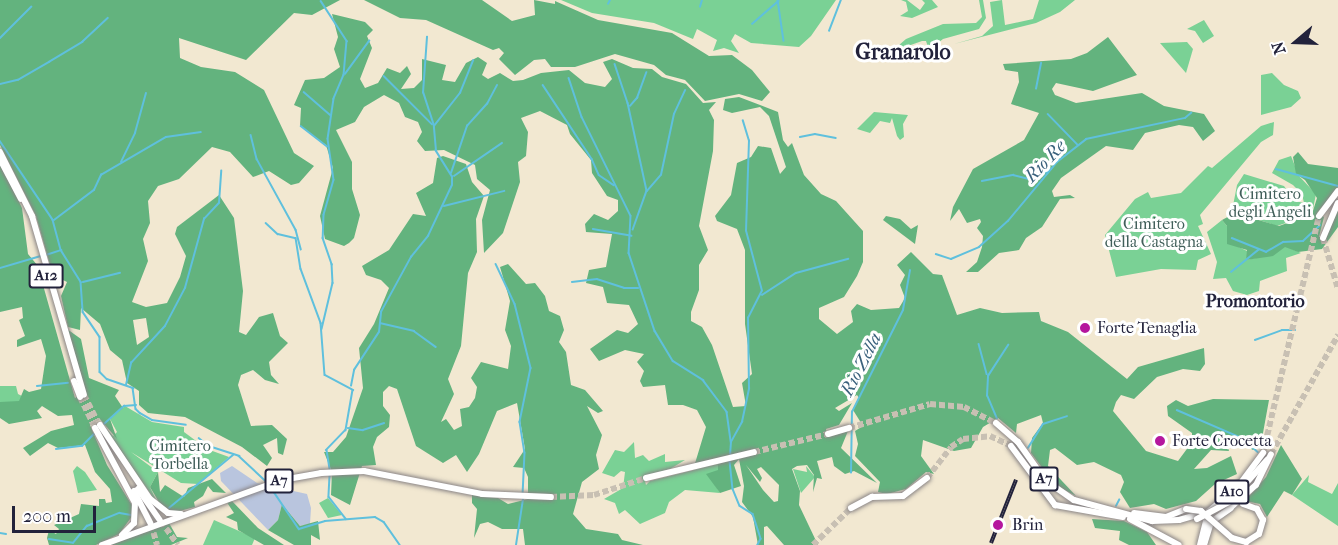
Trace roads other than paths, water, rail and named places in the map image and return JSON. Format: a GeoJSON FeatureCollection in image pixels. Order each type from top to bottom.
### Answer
{"type":"FeatureCollection","features":[{"type":"Feature","properties":{"kind":"highway","name":"A12"},"geometry":{"type":"LineString","coordinates":[[0,152],[32,216],[82,396],[36,238],[0,159]]}},
{"type":"Feature","properties":{"kind":"highway"},"geometry":{"type":"LineString","coordinates":[[1319,216],[1338,191]]}},
{"type":"Feature","properties":{"kind":"highway"},"geometry":{"type":"LineString","coordinates":[[1323,237],[1338,203]]}},
{"type":"Feature","properties":{"kind":"highway","name":"A7"},"geometry":{"type":"LineString","coordinates":[[996,423],[1018,442],[1053,488],[1074,500],[1159,521],[1210,510],[1247,483],[1263,453]]}},
{"type":"Feature","properties":{"kind":"highway"},"geometry":{"type":"LineString","coordinates":[[96,424],[149,498],[168,513],[184,514]]}},
{"type":"Feature","properties":{"kind":"highway"},"geometry":{"type":"LineString","coordinates":[[96,424],[160,520]]}},
{"type":"Feature","properties":{"kind":"highway"},"geometry":{"type":"LineString","coordinates":[[96,424],[150,523]]}},
{"type":"Feature","properties":{"kind":"highway"},"geometry":{"type":"LineString","coordinates":[[96,424],[133,497],[136,510],[127,532],[105,544]]}},
{"type":"Feature","properties":{"kind":"highway"},"geometry":{"type":"LineString","coordinates":[[828,434],[849,428]]}},
{"type":"Feature","properties":{"kind":"highway","name":"A7"},"geometry":{"type":"LineString","coordinates":[[1011,447],[1055,505],[1159,524],[1188,521],[1229,506],[1243,504],[1255,507],[1263,520],[1258,534],[1246,542],[1232,538],[1201,511],[1186,509],[1162,517],[1109,510]]}},
{"type":"Feature","properties":{"kind":"highway"},"geometry":{"type":"LineString","coordinates":[[646,478],[754,452]]}},
{"type":"Feature","properties":{"kind":"highway","name":"A10"},"geometry":{"type":"LineString","coordinates":[[1202,545],[1208,512],[1238,488],[1263,453]]}},
{"type":"Feature","properties":{"kind":"highway","name":"A7"},"geometry":{"type":"LineString","coordinates":[[1229,506],[1256,476],[1271,454]]}},
{"type":"Feature","properties":{"kind":"highway","name":"A7"},"geometry":{"type":"LineString","coordinates":[[105,544],[282,480],[349,471],[387,474],[482,494],[551,497]]}},
{"type":"Feature","properties":{"kind":"highway"},"geometry":{"type":"LineString","coordinates":[[851,508],[872,497],[903,496],[927,478]]}},
{"type":"Feature","properties":{"kind":"highway","name":"A10"},"geometry":{"type":"LineString","coordinates":[[1205,530],[1213,519],[1229,506]]}},
{"type":"Feature","properties":{"kind":"highway"},"geometry":{"type":"LineString","coordinates":[[1130,519],[1179,545]]}},
{"type":"Feature","properties":{"kind":"waterway"},"geometry":{"type":"LineString","coordinates":[[608,4],[610,0]]}},
{"type":"Feature","properties":{"kind":"waterway"},"geometry":{"type":"LineString","coordinates":[[700,7],[702,0]]}},
{"type":"Feature","properties":{"kind":"waterway"},"geometry":{"type":"LineString","coordinates":[[778,0],[784,41]]}},
{"type":"Feature","properties":{"kind":"waterway"},"geometry":{"type":"LineString","coordinates":[[829,31],[841,0]]}},
{"type":"Feature","properties":{"kind":"waterway"},"geometry":{"type":"LineString","coordinates":[[321,1],[347,41],[344,75],[334,99],[328,139],[334,180],[324,215],[323,238],[332,264],[333,283],[322,329]]}},
{"type":"Feature","properties":{"kind":"waterway"},"geometry":{"type":"LineString","coordinates":[[752,24],[778,1]]}},
{"type":"Feature","properties":{"kind":"waterway"},"geometry":{"type":"LineString","coordinates":[[0,38],[31,7]]}},
{"type":"Feature","properties":{"kind":"waterway"},"geometry":{"type":"LineString","coordinates":[[0,84],[18,80],[82,42],[108,18]]}},
{"type":"Feature","properties":{"kind":"waterway"},"geometry":{"type":"LineString","coordinates":[[351,386],[354,370],[379,332],[381,312],[411,257],[428,236],[452,185],[452,177],[436,151],[434,126],[423,93],[427,37]]}},
{"type":"Feature","properties":{"kind":"waterway"},"geometry":{"type":"LineString","coordinates":[[345,74],[369,41]]}},
{"type":"Feature","properties":{"kind":"waterway"},"geometry":{"type":"LineString","coordinates":[[434,126],[460,93],[473,61]]}},
{"type":"Feature","properties":{"kind":"waterway"},"geometry":{"type":"LineString","coordinates":[[1036,89],[1041,63]]}},
{"type":"Feature","properties":{"kind":"waterway"},"geometry":{"type":"LineString","coordinates":[[615,64],[628,103],[647,191],[633,230]]}},
{"type":"Feature","properties":{"kind":"waterway"},"geometry":{"type":"LineString","coordinates":[[630,106],[637,98],[646,73]]}},
{"type":"Feature","properties":{"kind":"waterway"},"geometry":{"type":"LineString","coordinates":[[384,76],[432,124]]}},
{"type":"Feature","properties":{"kind":"waterway"},"geometry":{"type":"LineString","coordinates":[[569,78],[582,117],[631,216],[629,253],[655,331],[673,361],[703,380],[727,412],[731,442]]}},
{"type":"Feature","properties":{"kind":"waterway"},"geometry":{"type":"LineString","coordinates":[[451,173],[467,126],[487,104],[497,85]]}},
{"type":"Feature","properties":{"kind":"waterway"},"geometry":{"type":"LineString","coordinates":[[543,85],[592,159],[599,175],[614,185]]}},
{"type":"Feature","properties":{"kind":"waterway"},"geometry":{"type":"LineString","coordinates":[[647,191],[661,175],[674,114],[685,90]]}},
{"type":"Feature","properties":{"kind":"waterway"},"geometry":{"type":"LineString","coordinates":[[304,92],[330,115]]}},
{"type":"Feature","properties":{"kind":"waterway"},"geometry":{"type":"LineString","coordinates":[[121,162],[135,133],[146,93]]}},
{"type":"Feature","properties":{"kind":"waterway","name":"Rio Re"},"geometry":{"type":"LineString","coordinates":[[936,254],[951,259],[979,247],[1008,221],[1057,162],[1086,139],[1185,118],[1191,113]]}},
{"type":"Feature","properties":{"kind":"waterway"},"geometry":{"type":"LineString","coordinates":[[1048,114],[1078,145]]}},
{"type":"Feature","properties":{"kind":"waterway"},"geometry":{"type":"LineString","coordinates":[[730,456],[731,442],[742,422],[749,389],[748,318],[762,291],[746,231],[749,141],[743,121]]}},
{"type":"Feature","properties":{"kind":"waterway"},"geometry":{"type":"LineString","coordinates":[[301,126],[327,146]]}},
{"type":"Feature","properties":{"kind":"waterway"},"geometry":{"type":"LineString","coordinates":[[54,220],[94,190],[101,175],[166,137],[201,132]]}},
{"type":"Feature","properties":{"kind":"waterway"},"geometry":{"type":"LineString","coordinates":[[800,137],[815,134],[836,138]]}},
{"type":"Feature","properties":{"kind":"waterway"},"geometry":{"type":"LineString","coordinates":[[251,135],[257,159],[296,230],[301,249]]}},
{"type":"Feature","properties":{"kind":"waterway"},"geometry":{"type":"LineString","coordinates":[[0,141],[53,220],[61,250],[81,282],[83,312],[100,337],[100,372],[107,379],[133,388],[136,409],[140,413],[152,420],[186,425]]}},
{"type":"Feature","properties":{"kind":"waterway"},"geometry":{"type":"LineString","coordinates":[[454,176],[502,143]]}},
{"type":"Feature","properties":{"kind":"waterway"},"geometry":{"type":"LineString","coordinates":[[982,181],[1013,175],[1033,180],[1051,169]]}},
{"type":"Feature","properties":{"kind":"waterway"},"geometry":{"type":"LineString","coordinates":[[1276,169],[1338,186]]}},
{"type":"Feature","properties":{"kind":"waterway"},"geometry":{"type":"LineString","coordinates":[[126,385],[131,363],[165,326],[185,288],[204,219],[219,203],[221,171]]}},
{"type":"Feature","properties":{"kind":"waterway"},"geometry":{"type":"LineString","coordinates":[[444,206],[504,191]]}},
{"type":"Feature","properties":{"kind":"waterway"},"geometry":{"type":"LineString","coordinates":[[266,223],[278,234],[296,238],[301,269],[321,323],[325,375],[353,390],[346,430],[327,450],[330,469]]}},
{"type":"Feature","properties":{"kind":"waterway"},"geometry":{"type":"LineString","coordinates":[[1232,238],[1266,252],[1283,242],[1303,241],[1320,225]]}},
{"type":"Feature","properties":{"kind":"waterway"},"geometry":{"type":"LineString","coordinates":[[593,229],[631,236]]}},
{"type":"Feature","properties":{"kind":"waterway"},"geometry":{"type":"LineString","coordinates":[[46,255],[61,250]]}},
{"type":"Feature","properties":{"kind":"waterway"},"geometry":{"type":"LineString","coordinates":[[1231,272],[1258,250]]}},
{"type":"Feature","properties":{"kind":"waterway"},"geometry":{"type":"LineString","coordinates":[[0,268],[41,256]]}},
{"type":"Feature","properties":{"kind":"waterway"},"geometry":{"type":"LineString","coordinates":[[762,295],[796,273],[848,259]]}},
{"type":"Feature","properties":{"kind":"waterway"},"geometry":{"type":"LineString","coordinates":[[496,264],[515,304],[531,368],[520,422],[525,453],[523,495]]}},
{"type":"Feature","properties":{"kind":"waterway","name":"Rio Zella"},"geometry":{"type":"LineString","coordinates":[[851,473],[852,412],[903,310],[910,271]]}},
{"type":"Feature","properties":{"kind":"waterway"},"geometry":{"type":"LineString","coordinates":[[83,282],[120,273]]}},
{"type":"Feature","properties":{"kind":"waterway"},"geometry":{"type":"LineString","coordinates":[[572,282],[597,279],[624,288],[638,288]]}},
{"type":"Feature","properties":{"kind":"waterway"},"geometry":{"type":"LineString","coordinates":[[380,323],[414,331],[436,347]]}},
{"type":"Feature","properties":{"kind":"waterway"},"geometry":{"type":"LineString","coordinates":[[1255,340],[1282,330],[1295,330]]}},
{"type":"Feature","properties":{"kind":"waterway"},"geometry":{"type":"LineString","coordinates":[[979,344],[987,374]]}},
{"type":"Feature","properties":{"kind":"waterway"},"geometry":{"type":"LineString","coordinates":[[997,419],[987,396],[988,376],[1008,345]]}},
{"type":"Feature","properties":{"kind":"waterway"},"geometry":{"type":"LineString","coordinates":[[37,386],[68,383]]}},
{"type":"Feature","properties":{"kind":"waterway"},"geometry":{"type":"LineString","coordinates":[[104,424],[124,406],[136,405]]}},
{"type":"Feature","properties":{"kind":"waterway"},"geometry":{"type":"LineString","coordinates":[[1177,410],[1244,439],[1258,452]]}},
{"type":"Feature","properties":{"kind":"waterway"},"geometry":{"type":"LineString","coordinates":[[1028,448],[1043,424],[1067,416]]}},
{"type":"Feature","properties":{"kind":"waterway"},"geometry":{"type":"LineString","coordinates":[[348,428],[363,430],[384,423]]}},
{"type":"Feature","properties":{"kind":"waterway"},"geometry":{"type":"LineString","coordinates":[[56,449],[82,446],[94,434]]}},
{"type":"Feature","properties":{"kind":"waterway"},"geometry":{"type":"LineString","coordinates":[[199,438],[209,446],[239,456],[267,482]]}},
{"type":"Feature","properties":{"kind":"waterway"},"geometry":{"type":"LineString","coordinates":[[169,508],[233,455]]}},
{"type":"Feature","properties":{"kind":"waterway"},"geometry":{"type":"LineString","coordinates":[[730,461],[733,489],[740,506],[753,514],[761,539],[758,545]]}},
{"type":"Feature","properties":{"kind":"waterway"},"geometry":{"type":"LineString","coordinates":[[330,476],[329,497],[346,519]]}},
{"type":"Feature","properties":{"kind":"waterway"},"geometry":{"type":"LineString","coordinates":[[270,486],[299,529],[325,521],[375,517],[384,522],[400,545]]}},
{"type":"Feature","properties":{"kind":"waterway"},"geometry":{"type":"LineString","coordinates":[[516,545],[523,499]]}},
{"type":"Feature","properties":{"kind":"waterway"},"geometry":{"type":"LineString","coordinates":[[1116,506],[1119,500]]}},
{"type":"Feature","properties":{"kind":"waterway"},"geometry":{"type":"LineString","coordinates":[[49,539],[73,543],[87,526],[120,513],[131,515]]}},
{"type":"Feature","properties":{"kind":"waterway"},"geometry":{"type":"LineString","coordinates":[[0,533],[6,534]]}},
{"type":"Feature","properties":{"kind":"tunnel"},"geometry":{"type":"LineString","coordinates":[[1263,453],[1319,216]]}},
{"type":"Feature","properties":{"kind":"tunnel"},"geometry":{"type":"LineString","coordinates":[[1323,238],[1338,289]]}},
{"type":"Feature","properties":{"kind":"tunnel"},"geometry":{"type":"LineString","coordinates":[[1271,454],[1338,335]]}},
{"type":"Feature","properties":{"kind":"tunnel"},"geometry":{"type":"LineString","coordinates":[[84,395],[97,421]]}},
{"type":"Feature","properties":{"kind":"tunnel"},"geometry":{"type":"LineString","coordinates":[[80,397],[93,424]]}},
{"type":"Feature","properties":{"kind":"tunnel"},"geometry":{"type":"LineString","coordinates":[[849,428],[930,404],[964,407],[996,423]]}},
{"type":"Feature","properties":{"kind":"tunnel"},"geometry":{"type":"LineString","coordinates":[[754,452],[828,434]]}},
{"type":"Feature","properties":{"kind":"tunnel"},"geometry":{"type":"LineString","coordinates":[[927,478],[951,447],[963,439],[990,436],[1011,446]]}},
{"type":"Feature","properties":{"kind":"tunnel"},"geometry":{"type":"LineString","coordinates":[[551,497],[594,495],[646,478]]}},
{"type":"Feature","properties":{"kind":"tunnel"},"geometry":{"type":"LineString","coordinates":[[813,545],[851,508]]}},
{"type":"Feature","properties":{"kind":"tunnel"},"geometry":{"type":"LineString","coordinates":[[161,521],[178,545]]}},
{"type":"Feature","properties":{"kind":"tunnel"},"geometry":{"type":"LineString","coordinates":[[151,524],[157,545]]}},
{"type":"Feature","properties":{"kind":"railway"},"geometry":{"type":"LineString","coordinates":[[991,543],[1016,480]]}},
{"type":"Feature","properties":{"kind":"place","name":"Forte Tenaglia"},"geometry":{"type":"Point","coordinates":[1085,328]}},
{"type":"Feature","properties":{"kind":"place","name":"Forte Crocetta"},"geometry":{"type":"Point","coordinates":[1160,441]}},
{"type":"Feature","properties":{"kind":"place","name":"Brin"},"geometry":{"type":"Point","coordinates":[998,525]}},
{"type":"Feature","properties":{"kind":"district","name":"Granarolo"},"geometry":{"type":"Point","coordinates":[903,53]}},
{"type":"Feature","properties":{"kind":"district","name":"Promontorio"},"geometry":{"type":"Point","coordinates":[1255,302]}},
{"type":"Feature","properties":{"kind":"park label","name":"Cimitero degli Angeli"},"geometry":{"type":"Point","coordinates":[1270,203]}},
{"type":"Feature","properties":{"kind":"park label","name":"Cimitero della Castagna"},"geometry":{"type":"Point","coordinates":[1154,233]}},
{"type":"Feature","properties":{"kind":"park label","name":"Cimitero Torbella"},"geometry":{"type":"Point","coordinates":[180,455]}}]}
